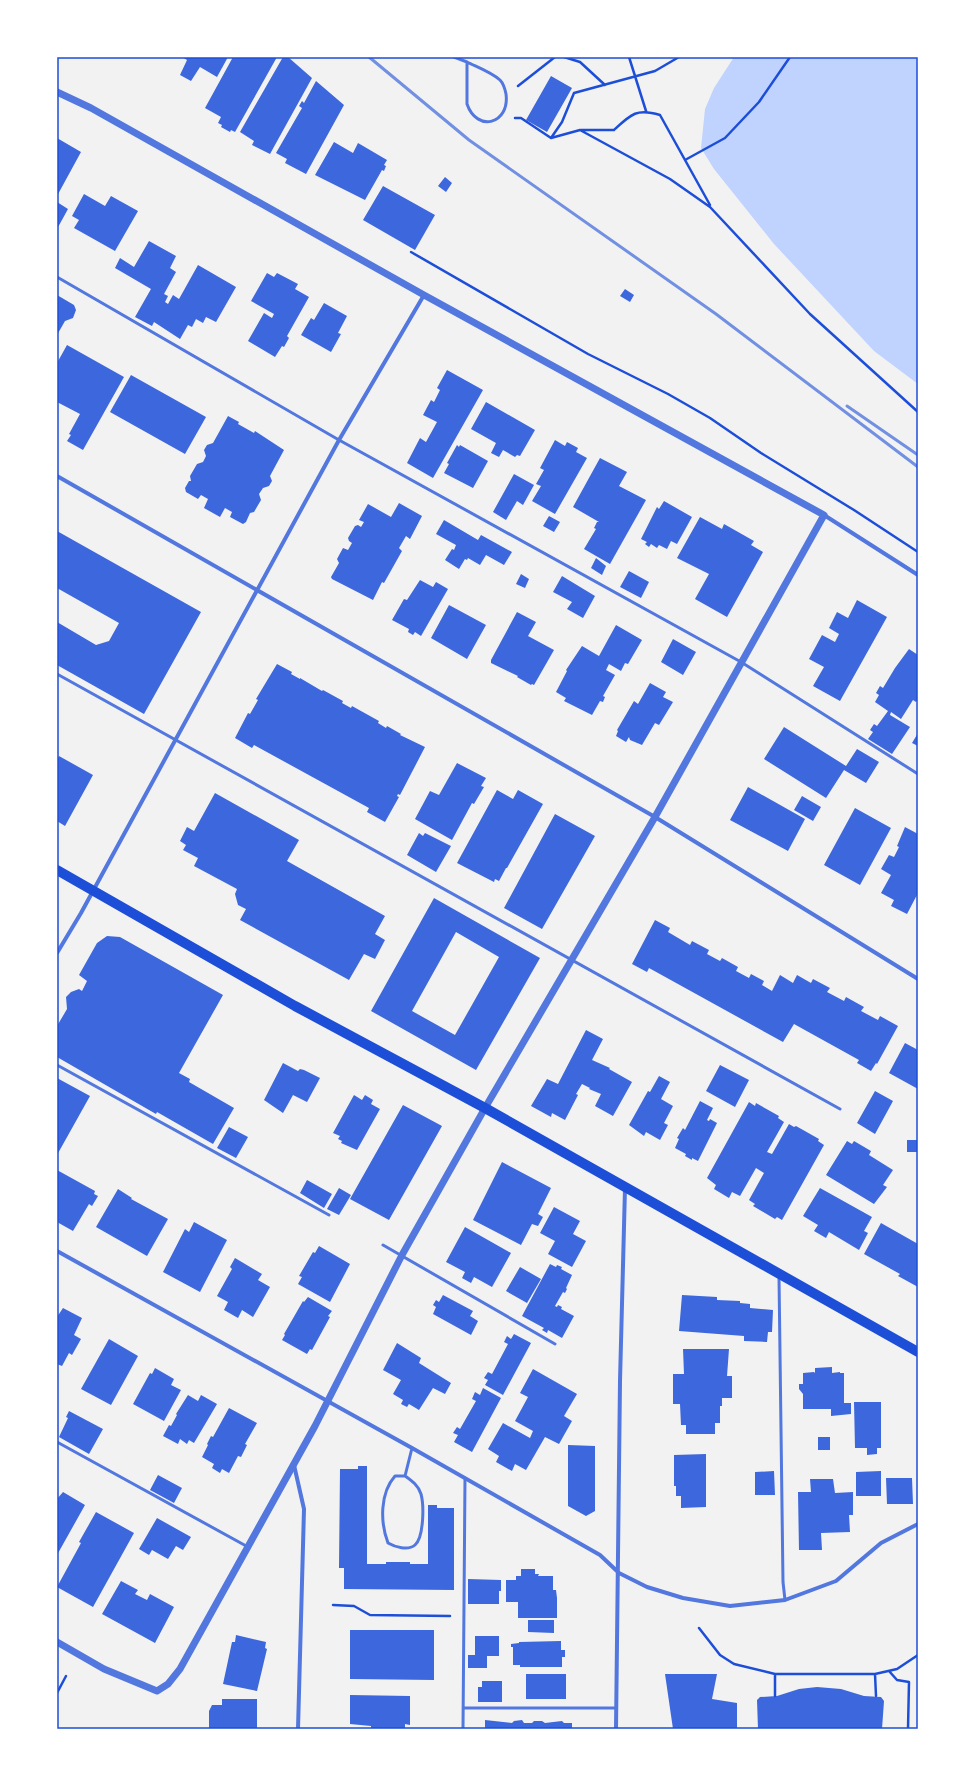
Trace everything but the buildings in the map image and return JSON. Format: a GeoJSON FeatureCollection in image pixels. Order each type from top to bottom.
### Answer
{"type":"FeatureCollection","features":[{"type":"Feature","properties":{"kind":"main road"},"geometry":{"type":"LineString","coordinates":[[57,870],[294,1006],[485,1108],[918,1352]]}},
{"type":"Feature","properties":{"kind":"street"},"geometry":{"type":"LineString","coordinates":[[57,92],[91,108],[424,295],[824,515],[918,575]]}},
{"type":"Feature","properties":{"kind":"street"},"geometry":{"type":"LineString","coordinates":[[57,953],[258,590],[339,440],[424,295]]}},
{"type":"Feature","properties":{"kind":"street"},"geometry":{"type":"LineString","coordinates":[[57,476],[655,817],[918,979]]}},
{"type":"Feature","properties":{"kind":"street"},"geometry":{"type":"LineString","coordinates":[[57,1642],[104,1670],[157,1691],[168,1684],[180,1670],[328,1402],[402,1255],[485,1108],[655,817],[824,515]]}},
{"type":"Feature","properties":{"kind":"street"},"geometry":{"type":"LineString","coordinates":[[616,1729],[619,1573],[620,1381],[625,1187]]}},
{"type":"Feature","properties":{"kind":"street"},"geometry":{"type":"LineString","coordinates":[[57,1251],[412,1448],[600,1555],[619,1573],[656,1590],[682,1598],[730,1606],[785,1600],[836,1581],[881,1543],[918,1524]]}},
{"type":"Feature","properties":{"kind":"street"},"geometry":{"type":"LineString","coordinates":[[294,1465],[304,1509],[298,1729]]}},
{"type":"Feature","properties":{"kind":"lane"},"geometry":{"type":"LineString","coordinates":[[454,57],[467,62],[500,81],[505,88],[506,108],[499,118],[486,122],[479,120],[469,111],[467,104],[467,62]]}},
{"type":"Feature","properties":{"kind":"lane"},"geometry":{"type":"LineString","coordinates":[[57,277],[339,440],[741,662],[918,774]]}},
{"type":"Feature","properties":{"kind":"lane"},"geometry":{"type":"LineString","coordinates":[[57,674],[840,1109]]}},
{"type":"Feature","properties":{"kind":"lane"},"geometry":{"type":"LineString","coordinates":[[57,1064],[329,1215]]}},
{"type":"Feature","properties":{"kind":"lane"},"geometry":{"type":"LineString","coordinates":[[383,1245],[555,1344]]}},
{"type":"Feature","properties":{"kind":"lane"},"geometry":{"type":"LineString","coordinates":[[779,1273],[783,1582],[785,1600]]}},
{"type":"Feature","properties":{"kind":"lane"},"geometry":{"type":"LineString","coordinates":[[57,1442],[249,1547]]}},
{"type":"Feature","properties":{"kind":"lane"},"geometry":{"type":"LineString","coordinates":[[405,1476],[412,1448]]}},
{"type":"Feature","properties":{"kind":"lane"},"geometry":{"type":"LineString","coordinates":[[395,1476],[405,1476],[416,1484],[421,1494],[421,1534],[415,1544],[410,1547],[400,1548],[388,1543],[383,1518],[388,1484],[395,1476]]}},
{"type":"Feature","properties":{"kind":"lane"},"geometry":{"type":"LineString","coordinates":[[463,1729],[465,1478]]}},
{"type":"Feature","properties":{"kind":"lane"},"geometry":{"type":"LineString","coordinates":[[463,1708],[616,1708]]}},
{"type":"Feature","properties":{"kind":"path"},"geometry":{"type":"LineString","coordinates":[[506,95],[555,57]]}},
{"type":"Feature","properties":{"kind":"path"},"geometry":{"type":"LineString","coordinates":[[564,57],[580,62],[605,86]]}},
{"type":"Feature","properties":{"kind":"path"},"geometry":{"type":"LineString","coordinates":[[629,57],[646,111]]}},
{"type":"Feature","properties":{"kind":"path"},"geometry":{"type":"LineString","coordinates":[[551,138],[562,122],[574,93],[605,86],[655,71],[679,57]]}},
{"type":"Feature","properties":{"kind":"path"},"geometry":{"type":"LineString","coordinates":[[685,160],[725,138],[759,102],[790,57]]}},
{"type":"Feature","properties":{"kind":"path"},"geometry":{"type":"LineString","coordinates":[[499,118],[521,118],[551,138],[580,130],[614,130],[629,116],[646,111],[660,115],[710,207]]}},
{"type":"Feature","properties":{"kind":"path"},"geometry":{"type":"LineString","coordinates":[[580,130],[670,179],[710,207],[810,314],[918,412]]}},
{"type":"Feature","properties":{"kind":"path"},"geometry":{"type":"LineString","coordinates":[[411,252],[588,354],[668,394],[710,418],[761,453],[854,510],[918,552]]}},
{"type":"Feature","properties":{"kind":"path"},"geometry":{"type":"LineString","coordinates":[[333,1605],[354,1606],[370,1615],[465,1616]]}},
{"type":"Feature","properties":{"kind":"path"},"geometry":{"type":"LineString","coordinates":[[699,1628],[720,1655],[734,1664],[776,1674],[875,1674],[897,1669],[918,1655]]}},
{"type":"Feature","properties":{"kind":"path"},"geometry":{"type":"LineString","coordinates":[[888,1670],[897,1680],[909,1682],[908,1729]]}},
{"type":"Feature","properties":{"kind":"path"},"geometry":{"type":"LineString","coordinates":[[775,1696],[776,1674]]}},
{"type":"Feature","properties":{"kind":"path"},"geometry":{"type":"LineString","coordinates":[[875,1674],[876,1696]]}},
{"type":"Feature","properties":{"kind":"path"},"geometry":{"type":"LineString","coordinates":[[57,1693],[66,1676]]}},
{"type":"Feature","properties":{"kind":"water"},"geometry":{"type":"Polygon","coordinates":[[[734,57],[918,57],[918,384],[874,351],[774,244],[714,169],[701,148],[705,109],[714,88],[734,57]]]}},
{"type":"Feature","properties":{"kind":"railway"},"geometry":{"type":"LineString","coordinates":[[369,57],[469,140],[716,314],[918,467]]}},
{"type":"Feature","properties":{"kind":"railway"},"geometry":{"type":"LineString","coordinates":[[847,406],[918,455]]}}]}
